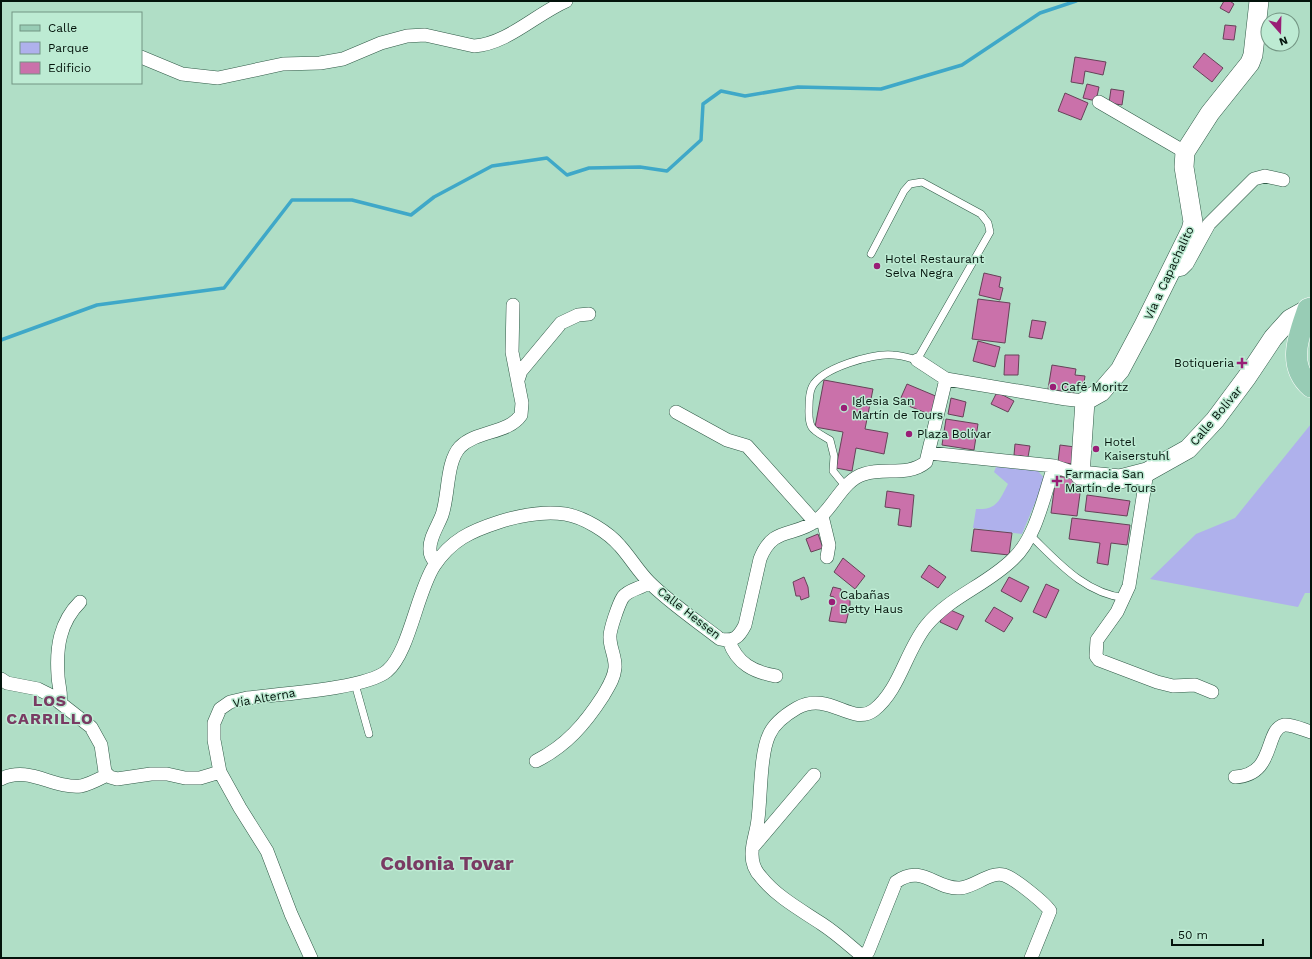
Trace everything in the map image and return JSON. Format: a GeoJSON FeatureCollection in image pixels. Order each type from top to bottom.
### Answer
{"type":"FeatureCollection","features":[{"type":"Feature","properties":{"kind":"main road"},"geometry":{"type":"LineString","coordinates":[[1310,308],[1297,342],[1296,362],[1307,383],[1311,387]]}},
{"type":"Feature","properties":{"kind":"street"},"geometry":{"type":"LineString","coordinates":[[142,56],[182,74],[218,78],[283,64],[320,63],[343,59],[381,43],[407,36],[425,35],[474,46],[482,46],[498,41],[546,10],[566,1]]}},
{"type":"Feature","properties":{"kind":"street"},"geometry":{"type":"LineString","coordinates":[[1099,102],[1185,152],[1210,113],[1250,63],[1253,55],[1259,1]]}},
{"type":"Feature","properties":{"kind":"street","name":"Vía a Capachalito"},"geometry":{"type":"LineString","coordinates":[[1085,401],[1101,392],[1120,370],[1172,271],[1191,230],[1193,222],[1184,167],[1185,152]]}},
{"type":"Feature","properties":{"kind":"street"},"geometry":{"type":"LineString","coordinates":[[1172,271],[1182,269],[1187,264],[1209,224],[1254,179],[1265,176],[1283,180]]}},
{"type":"Feature","properties":{"kind":"street"},"geometry":{"type":"LineString","coordinates":[[436,563],[432,559],[430,550],[432,539],[445,502],[453,459],[460,447],[471,439],[509,426],[518,420],[522,411],[518,380],[512,352],[513,305]]}},
{"type":"Feature","properties":{"kind":"street","name":"Calle Bolívar"},"geometry":{"type":"LineString","coordinates":[[929,453],[1054,466],[1080,474],[1120,480],[1147,472],[1188,450],[1215,420],[1247,377],[1273,338],[1290,319],[1310,308]]}},
{"type":"Feature","properties":{"kind":"street"},"geometry":{"type":"LineString","coordinates":[[518,380],[521,371],[561,323],[578,315],[589,314]]}},
{"type":"Feature","properties":{"kind":"street"},"geometry":{"type":"LineString","coordinates":[[917,360],[946,379],[1085,401],[1080,474]]}},
{"type":"Feature","properties":{"kind":"street"},"geometry":{"type":"LineString","coordinates":[[929,453],[946,379]]}},
{"type":"Feature","properties":{"kind":"street"},"geometry":{"type":"LineString","coordinates":[[676,412],[727,440],[748,446],[818,519],[829,545],[827,557]]}},
{"type":"Feature","properties":{"kind":"street","name":"Calle Hessen"},"geometry":{"type":"LineString","coordinates":[[436,563],[455,541],[477,529],[505,520],[539,514],[566,514],[601,530],[620,545],[649,582],[720,639],[729,641],[735,639],[741,634],[746,625],[752,601],[755,575],[763,550],[772,539],[818,519],[854,479],[865,474],[911,470],[920,467],[926,462],[929,453]]}},
{"type":"Feature","properties":{"kind":"street"},"geometry":{"type":"LineString","coordinates":[[1031,958],[1050,911],[1043,901],[1006,875],[998,874],[960,888],[952,887],[914,874],[904,877],[896,882],[868,952],[862,955],[822,924],[775,892],[757,872],[753,860],[752,848],[761,801],[764,750],[769,735],[776,723],[798,707],[814,702],[823,702],[857,715],[873,711],[890,692],[910,650],[926,625],[945,607],[1013,559],[1030,536],[1054,466]]}},
{"type":"Feature","properties":{"kind":"street"},"geometry":{"type":"LineString","coordinates":[[1147,472],[1129,586],[1125,598],[1098,640],[1095,654],[1097,658],[1157,682],[1173,686],[1195,685],[1212,692]]}},
{"type":"Feature","properties":{"kind":"street","name":"Vía Alterna"},"geometry":{"type":"LineString","coordinates":[[311,958],[291,914],[267,851],[240,808],[220,772],[214,740],[214,723],[220,709],[230,702],[355,684],[376,678],[388,671],[396,659],[427,577],[436,563]]}},
{"type":"Feature","properties":{"kind":"street"},"geometry":{"type":"LineString","coordinates":[[536,761],[554,751],[570,739],[586,721],[612,681],[616,667],[609,637],[622,600],[629,592],[643,588],[649,582]]}},
{"type":"Feature","properties":{"kind":"street"},"geometry":{"type":"LineString","coordinates":[[60,703],[58,676],[60,638],[66,620],[80,602]]}},
{"type":"Feature","properties":{"kind":"street"},"geometry":{"type":"LineString","coordinates":[[729,641],[733,651],[742,663],[754,670],[776,676]]}},
{"type":"Feature","properties":{"kind":"street"},"geometry":{"type":"LineString","coordinates":[[1,678],[7,683],[21,687],[38,689],[50,695],[91,727],[101,745],[104,769],[107,775],[117,779],[151,774],[167,774],[185,778],[200,778],[220,772]]}},
{"type":"Feature","properties":{"kind":"street"},"geometry":{"type":"LineString","coordinates":[[1235,777],[1248,775],[1255,771],[1263,763],[1275,732],[1280,727],[1288,725],[1311,732]]}},
{"type":"Feature","properties":{"kind":"street"},"geometry":{"type":"LineString","coordinates":[[1,779],[21,773],[68,785],[80,786],[107,775]]}},
{"type":"Feature","properties":{"kind":"street"},"geometry":{"type":"LineString","coordinates":[[752,848],[814,775]]}},
{"type":"Feature","properties":{"kind":"lane"},"geometry":{"type":"LineString","coordinates":[[846,487],[833,471],[834,456],[830,440],[815,432],[811,427],[808,418],[809,400],[813,386],[819,379],[830,371],[852,362],[870,357],[892,354],[917,360],[990,232],[988,223],[981,214],[922,182],[910,184],[904,191],[871,254]]}},
{"type":"Feature","properties":{"kind":"lane"},"geometry":{"type":"LineString","coordinates":[[1030,536],[1066,570],[1088,586],[1103,593],[1125,598]]}},
{"type":"Feature","properties":{"kind":"lane"},"geometry":{"type":"LineString","coordinates":[[355,684],[369,734]]}},
{"type":"Feature","properties":{"kind":"green space"},"geometry":{"type":"Polygon","coordinates":[[[1311,424],[1311,593],[1305,593],[1298,607],[1150,579],[1196,534],[1235,518],[1311,424]]]}},
{"type":"Feature","properties":{"kind":"green space"},"geometry":{"type":"Polygon","coordinates":[[[996,467],[1038,471],[1045,479],[1022,534],[973,528],[976,509],[989,508],[993,506],[999,500],[1008,484],[994,472],[996,467]]]}},
{"type":"Feature","properties":{"kind":"building"},"geometry":{"type":"Polygon","coordinates":[[[1224,1],[1230,1],[1234,4],[1229,13],[1220,8],[1224,1]]]}},
{"type":"Feature","properties":{"kind":"building"},"geometry":{"type":"Polygon","coordinates":[[[1225,25],[1236,26],[1234,40],[1223,39],[1225,25]]]}},
{"type":"Feature","properties":{"kind":"building"},"geometry":{"type":"Polygon","coordinates":[[[1204,53],[1223,68],[1212,82],[1193,67],[1204,53]]]}},
{"type":"Feature","properties":{"kind":"building"},"geometry":{"type":"Polygon","coordinates":[[[1075,57],[1106,62],[1103,75],[1085,71],[1083,84],[1071,82],[1075,57]]]}},
{"type":"Feature","properties":{"kind":"building"},"geometry":{"type":"Polygon","coordinates":[[[1087,84],[1099,87],[1096,101],[1083,98],[1087,84]]]}},
{"type":"Feature","properties":{"kind":"building"},"geometry":{"type":"Polygon","coordinates":[[[1111,89],[1124,91],[1122,105],[1109,103],[1111,89]]]}},
{"type":"Feature","properties":{"kind":"building"},"geometry":{"type":"Polygon","coordinates":[[[1065,93],[1088,103],[1081,120],[1058,111],[1065,93]]]}},
{"type":"Feature","properties":{"kind":"building"},"geometry":{"type":"Polygon","coordinates":[[[984,273],[1001,277],[999,287],[1003,288],[1000,300],[979,295],[984,273]]]}},
{"type":"Feature","properties":{"kind":"building"},"geometry":{"type":"Polygon","coordinates":[[[978,299],[1010,303],[1005,343],[972,339],[978,299]]]}},
{"type":"Feature","properties":{"kind":"building"},"geometry":{"type":"Polygon","coordinates":[[[1032,320],[1046,322],[1042,339],[1029,337],[1032,320]]]}},
{"type":"Feature","properties":{"kind":"building"},"geometry":{"type":"Polygon","coordinates":[[[978,341],[1000,347],[995,367],[973,361],[978,341]]]}},
{"type":"Feature","properties":{"kind":"building"},"geometry":{"type":"Polygon","coordinates":[[[1005,355],[1019,355],[1018,375],[1004,375],[1005,355]]]}},
{"type":"Feature","properties":{"kind":"building"},"geometry":{"type":"Polygon","coordinates":[[[1052,365],[1076,369],[1075,375],[1085,376],[1083,389],[1075,387],[1074,393],[1048,389],[1052,365]]]}},
{"type":"Feature","properties":{"kind":"building","name":"Iglesia San Martín de Tours"},"geometry":{"type":"Polygon","coordinates":[[[824,380],[873,389],[865,429],[888,433],[884,454],[856,448],[852,471],[836,468],[843,432],[815,427],[824,380]]]}},
{"type":"Feature","properties":{"kind":"building"},"geometry":{"type":"Polygon","coordinates":[[[907,384],[938,397],[931,415],[899,402],[907,384]]]}},
{"type":"Feature","properties":{"kind":"building"},"geometry":{"type":"Polygon","coordinates":[[[997,392],[1014,401],[1008,412],[991,404],[997,392]]]}},
{"type":"Feature","properties":{"kind":"building"},"geometry":{"type":"Polygon","coordinates":[[[951,398],[966,402],[963,417],[948,414],[951,398]]]}},
{"type":"Feature","properties":{"kind":"building"},"geometry":{"type":"Polygon","coordinates":[[[946,419],[978,424],[974,450],[942,445],[946,419]]]}},
{"type":"Feature","properties":{"kind":"building"},"geometry":{"type":"Polygon","coordinates":[[[1015,444],[1030,446],[1028,457],[1014,455],[1015,444]]]}},
{"type":"Feature","properties":{"kind":"building"},"geometry":{"type":"Polygon","coordinates":[[[1060,445],[1075,447],[1073,464],[1058,462],[1060,445]]]}},
{"type":"Feature","properties":{"kind":"building"},"geometry":{"type":"Polygon","coordinates":[[[1056,476],[1082,479],[1077,516],[1051,513],[1056,476]]]}},
{"type":"Feature","properties":{"kind":"building"},"geometry":{"type":"Polygon","coordinates":[[[887,491],[914,495],[911,527],[898,525],[900,509],[885,507],[887,491]]]}},
{"type":"Feature","properties":{"kind":"building"},"geometry":{"type":"Polygon","coordinates":[[[1087,495],[1130,501],[1127,516],[1085,511],[1087,495]]]}},
{"type":"Feature","properties":{"kind":"building"},"geometry":{"type":"Polygon","coordinates":[[[1072,518],[1130,525],[1127,545],[1111,543],[1108,565],[1097,563],[1100,543],[1069,539],[1072,518]]]}},
{"type":"Feature","properties":{"kind":"building"},"geometry":{"type":"Polygon","coordinates":[[[974,529],[1012,533],[1009,555],[971,551],[974,529]]]}},
{"type":"Feature","properties":{"kind":"building"},"geometry":{"type":"Polygon","coordinates":[[[818,534],[823,548],[811,552],[806,539],[818,534]]]}},
{"type":"Feature","properties":{"kind":"building"},"geometry":{"type":"Polygon","coordinates":[[[843,558],[865,576],[855,589],[834,572],[843,558]]]}},
{"type":"Feature","properties":{"kind":"building"},"geometry":{"type":"Polygon","coordinates":[[[929,565],[946,577],[938,588],[921,577],[929,565]]]}},
{"type":"Feature","properties":{"kind":"building"},"geometry":{"type":"Polygon","coordinates":[[[804,577],[808,587],[809,597],[801,600],[800,596],[796,596],[793,582],[804,577]]]}},
{"type":"Feature","properties":{"kind":"building"},"geometry":{"type":"Polygon","coordinates":[[[1009,577],[1029,587],[1021,602],[1001,591],[1009,577]]]}},
{"type":"Feature","properties":{"kind":"building"},"geometry":{"type":"Polygon","coordinates":[[[1046,584],[1059,590],[1046,618],[1033,612],[1046,584]]]}},
{"type":"Feature","properties":{"kind":"building"},"geometry":{"type":"Polygon","coordinates":[[[833,587],[841,589],[840,596],[850,599],[846,623],[829,621],[834,597],[830,596],[833,587]]]}},
{"type":"Feature","properties":{"kind":"building"},"geometry":{"type":"Polygon","coordinates":[[[994,607],[1013,618],[1004,632],[985,621],[994,607]]]}},
{"type":"Feature","properties":{"kind":"building"},"geometry":{"type":"Polygon","coordinates":[[[946,608],[964,616],[957,630],[940,622],[946,608]]]}},
{"type":"Feature","properties":{"kind":"waterway"},"geometry":{"type":"LineString","coordinates":[[1,340],[97,305],[224,288],[292,200],[352,200],[411,215],[434,197],[492,166],[547,158],[567,175],[589,168],[640,167],[667,171],[701,140],[703,104],[721,91],[745,96],[798,87],[881,89],[962,65],[1040,13],[1076,1]]}},
{"type":"Feature","properties":{"kind":"place","name":"Hotel Restaurant Selva Negra"},"geometry":{"type":"Point","coordinates":[877,266]}},
{"type":"Feature","properties":{"kind":"place","name":"Botiqueria"},"geometry":{"type":"Point","coordinates":[1242,363]}},
{"type":"Feature","properties":{"kind":"place","name":"Café Moritz"},"geometry":{"type":"Point","coordinates":[1053,387]}},
{"type":"Feature","properties":{"kind":"place","name":"Iglesia San Martín de Tours"},"geometry":{"type":"Point","coordinates":[844,408]}},
{"type":"Feature","properties":{"kind":"place","name":"Plaza Bolívar"},"geometry":{"type":"Point","coordinates":[909,434]}},
{"type":"Feature","properties":{"kind":"place","name":"Hotel Kaiserstuhl"},"geometry":{"type":"Point","coordinates":[1096,449]}},
{"type":"Feature","properties":{"kind":"place","name":"Farmacia San Martín de Tours"},"geometry":{"type":"Point","coordinates":[1057,481]}},
{"type":"Feature","properties":{"kind":"place","name":"Cabañas Betty Haus"},"geometry":{"type":"Point","coordinates":[832,602]}},
{"type":"Feature","properties":{"kind":"district","name":"LOS CARRILLO"},"geometry":{"type":"Point","coordinates":[50,709]}},
{"type":"Feature","properties":{"kind":"district","name":"Colonia Tovar"},"geometry":{"type":"Point","coordinates":[447,863]}}]}
